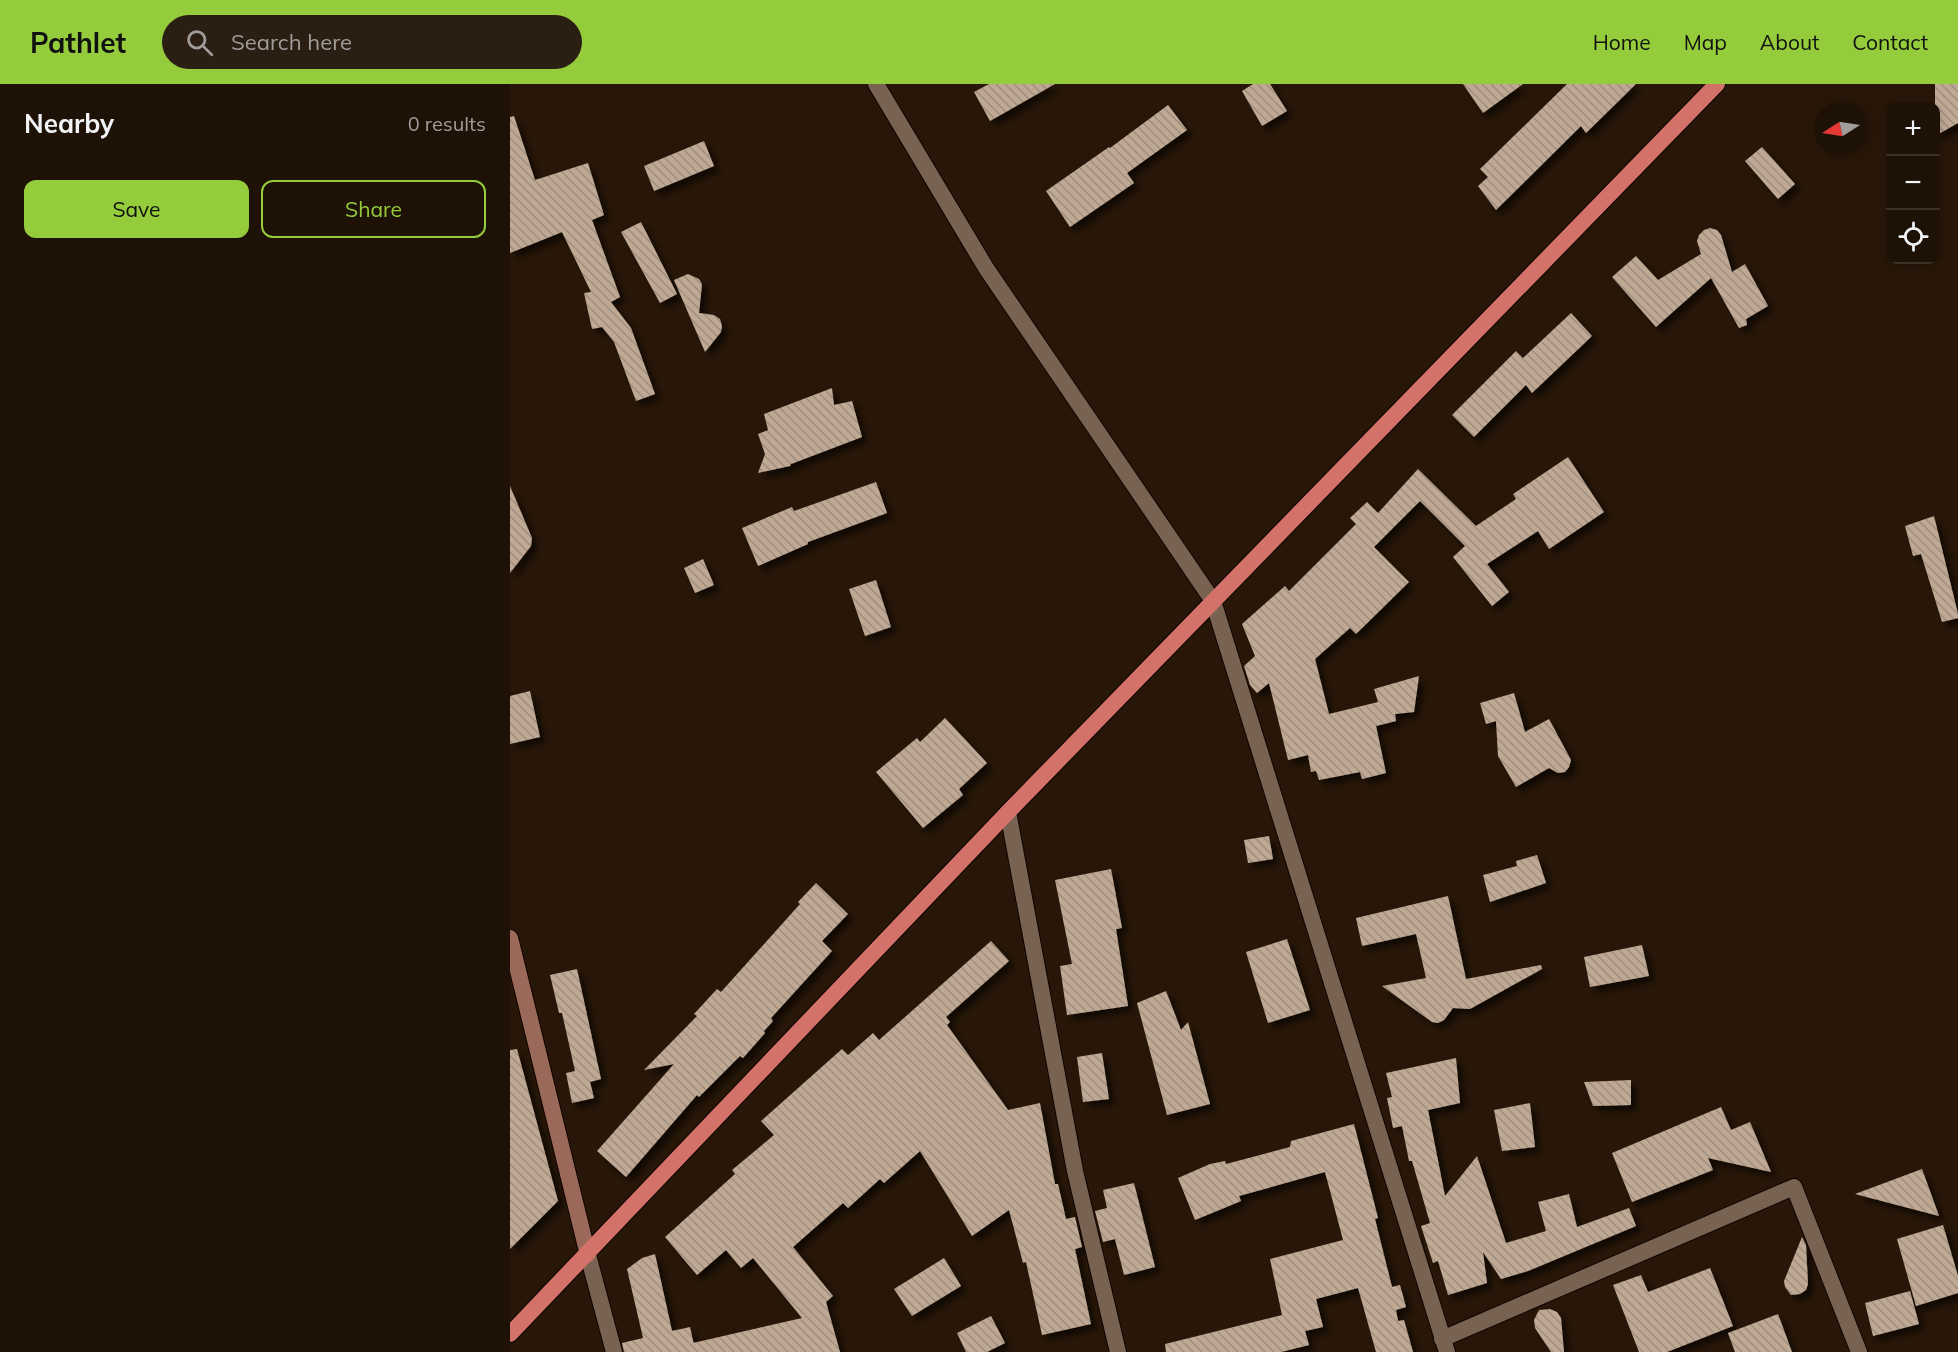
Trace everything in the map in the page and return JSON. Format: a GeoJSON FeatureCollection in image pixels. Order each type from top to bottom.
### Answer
{"type":"FeatureCollection","features":[{"type":"Feature","properties":{"kind":"highway"},"geometry":{"type":"LineString","coordinates":[[510,1334],[588,1255],[1008,812],[1717,84]]}},
{"type":"Feature","properties":{"kind":"main road"},"geometry":{"type":"LineString","coordinates":[[510,938],[588,1255]]}},
{"type":"Feature","properties":{"kind":"street"},"geometry":{"type":"LineString","coordinates":[[876,84],[986,268],[1213,601],[1444,1345],[1794,1187],[1859,1352]]}},
{"type":"Feature","properties":{"kind":"street"},"geometry":{"type":"LineString","coordinates":[[1008,812],[1075,1171],[1118,1352]]}},
{"type":"Feature","properties":{"kind":"street"},"geometry":{"type":"LineString","coordinates":[[588,1255],[614,1352]]}},
{"type":"Feature","properties":{"kind":"building"},"geometry":{"type":"Polygon","coordinates":[[[989,84],[1055,84],[990,121],[974,92],[989,84]]]}},
{"type":"Feature","properties":{"kind":"building"},"geometry":{"type":"Polygon","coordinates":[[[1253,84],[1270,84],[1287,111],[1262,126],[1242,91],[1253,84]]]}},
{"type":"Feature","properties":{"kind":"building"},"geometry":{"type":"Polygon","coordinates":[[[1463,84],[1523,84],[1483,113],[1463,84]]]}},
{"type":"Feature","properties":{"kind":"building"},"geometry":{"type":"Polygon","coordinates":[[[1567,84],[1636,84],[1586,133],[1581,126],[1496,210],[1478,186],[1488,177],[1480,169],[1567,84]]]}},
{"type":"Feature","properties":{"kind":"building"},"geometry":{"type":"Polygon","coordinates":[[[1935,84],[1958,84],[1958,123],[1940,133],[1940,102],[1935,102],[1935,84]]]}},
{"type":"Feature","properties":{"kind":"building"},"geometry":{"type":"Polygon","coordinates":[[[1168,105],[1187,130],[1127,173],[1134,183],[1070,227],[1046,191],[1168,105]]]}},
{"type":"Feature","properties":{"kind":"building"},"geometry":{"type":"Polygon","coordinates":[[[514,116],[535,180],[588,163],[604,215],[592,220],[620,297],[611,302],[631,328],[655,394],[636,401],[614,342],[602,327],[592,329],[584,293],[591,292],[562,232],[510,253],[510,117],[514,116]]]}},
{"type":"Feature","properties":{"kind":"building"},"geometry":{"type":"Polygon","coordinates":[[[704,141],[714,166],[654,191],[644,166],[704,141]]]}},
{"type":"Feature","properties":{"kind":"building"},"geometry":{"type":"Polygon","coordinates":[[[1762,147],[1795,184],[1778,199],[1745,161],[1762,147]]]}},
{"type":"Feature","properties":{"kind":"building"},"geometry":{"type":"Polygon","coordinates":[[[641,222],[677,294],[660,303],[621,232],[641,222]]]}},
{"type":"Feature","properties":{"kind":"building"},"geometry":{"type":"Polygon","coordinates":[[[1710,228],[1717,230],[1721,235],[1732,272],[1745,264],[1768,306],[1746,319],[1747,325],[1739,328],[1711,278],[1656,327],[1612,277],[1636,256],[1658,280],[1701,254],[1697,241],[1699,235],[1710,228]]]}},
{"type":"Feature","properties":{"kind":"building"},"geometry":{"type":"Polygon","coordinates":[[[688,274],[699,279],[702,284],[699,313],[714,315],[720,319],[722,326],[721,332],[705,352],[674,280],[688,274]]]}},
{"type":"Feature","properties":{"kind":"building"},"geometry":{"type":"Polygon","coordinates":[[[1571,313],[1592,336],[1532,393],[1526,385],[1474,437],[1452,415],[1516,351],[1523,358],[1571,313]]]}},
{"type":"Feature","properties":{"kind":"building"},"geometry":{"type":"Polygon","coordinates":[[[832,388],[834,405],[852,401],[862,437],[790,466],[758,473],[765,454],[758,434],[768,430],[764,414],[832,388]]]}},
{"type":"Feature","properties":{"kind":"building"},"geometry":{"type":"Polygon","coordinates":[[[1568,457],[1604,512],[1549,549],[1538,531],[1487,564],[1509,592],[1492,606],[1453,557],[1465,546],[1420,501],[1374,547],[1409,582],[1356,634],[1350,628],[1315,659],[1329,714],[1378,702],[1374,689],[1419,676],[1414,712],[1395,714],[1396,721],[1376,726],[1386,773],[1362,779],[1360,772],[1319,780],[1316,771],[1311,772],[1308,755],[1288,760],[1269,683],[1257,693],[1250,685],[1244,666],[1255,656],[1242,624],[1285,586],[1289,591],[1356,524],[1350,518],[1367,502],[1378,513],[1418,469],[1476,526],[1516,499],[1513,494],[1568,457]]]}},
{"type":"Feature","properties":{"kind":"building"},"geometry":{"type":"Polygon","coordinates":[[[876,482],[887,513],[808,542],[808,544],[758,566],[742,528],[792,507],[794,511],[876,482]]]}},
{"type":"Feature","properties":{"kind":"building"},"geometry":{"type":"Polygon","coordinates":[[[510,486],[532,538],[531,546],[510,573],[510,486]]]}},
{"type":"Feature","properties":{"kind":"building"},"geometry":{"type":"Polygon","coordinates":[[[1934,516],[1958,614],[1958,618],[1942,622],[1921,554],[1913,556],[1905,526],[1934,516]]]}},
{"type":"Feature","properties":{"kind":"building"},"geometry":{"type":"Polygon","coordinates":[[[703,559],[714,585],[695,593],[684,568],[703,559]]]}},
{"type":"Feature","properties":{"kind":"building"},"geometry":{"type":"Polygon","coordinates":[[[876,580],[891,627],[865,636],[849,589],[876,580]]]}},
{"type":"Feature","properties":{"kind":"building"},"geometry":{"type":"Polygon","coordinates":[[[530,691],[540,737],[510,744],[510,696],[530,691]]]}},
{"type":"Feature","properties":{"kind":"building"},"geometry":{"type":"Polygon","coordinates":[[[1514,693],[1525,732],[1549,719],[1571,760],[1565,772],[1558,773],[1549,768],[1516,787],[1498,756],[1496,721],[1486,724],[1480,703],[1514,693]]]}},
{"type":"Feature","properties":{"kind":"building"},"geometry":{"type":"Polygon","coordinates":[[[945,718],[987,763],[959,789],[963,795],[923,828],[876,772],[917,738],[920,742],[945,718]]]}},
{"type":"Feature","properties":{"kind":"building"},"geometry":{"type":"Polygon","coordinates":[[[1269,836],[1273,859],[1248,863],[1244,840],[1269,836]]]}},
{"type":"Feature","properties":{"kind":"building"},"geometry":{"type":"Polygon","coordinates":[[[1537,855],[1546,883],[1490,902],[1483,875],[1517,866],[1516,861],[1537,855]]]}},
{"type":"Feature","properties":{"kind":"building"},"geometry":{"type":"Polygon","coordinates":[[[1111,869],[1122,928],[1116,929],[1128,1006],[1067,1015],[1060,966],[1072,964],[1055,880],[1111,869]]]}},
{"type":"Feature","properties":{"kind":"building"},"geometry":{"type":"Polygon","coordinates":[[[816,883],[848,914],[822,941],[832,951],[771,1018],[773,1021],[764,1031],[765,1033],[743,1058],[740,1056],[699,1097],[697,1095],[626,1177],[597,1151],[674,1064],[644,1070],[697,1016],[694,1014],[717,989],[721,992],[816,883]]]}},
{"type":"Feature","properties":{"kind":"building"},"geometry":{"type":"Polygon","coordinates":[[[1448,896],[1466,979],[1541,965],[1542,969],[1470,1009],[1453,1008],[1444,1020],[1438,1023],[1432,1022],[1382,986],[1426,978],[1416,934],[1362,946],[1356,918],[1448,896]]]}},
{"type":"Feature","properties":{"kind":"building"},"geometry":{"type":"Polygon","coordinates":[[[1287,939],[1310,1010],[1268,1023],[1246,952],[1287,939]]]}},
{"type":"Feature","properties":{"kind":"building"},"geometry":{"type":"Polygon","coordinates":[[[991,941],[1009,961],[946,1017],[950,1022],[947,1025],[1008,1110],[1040,1103],[1055,1184],[1058,1184],[1066,1219],[1075,1217],[1082,1247],[1075,1249],[1091,1324],[1042,1335],[1026,1262],[1023,1263],[1009,1210],[972,1236],[920,1151],[884,1183],[880,1179],[848,1208],[843,1203],[793,1247],[833,1296],[826,1302],[840,1352],[624,1352],[622,1343],[643,1338],[627,1269],[642,1258],[655,1254],[672,1331],[690,1327],[694,1343],[802,1318],[753,1258],[741,1268],[726,1250],[697,1275],[665,1237],[735,1174],[732,1170],[774,1135],[761,1121],[842,1049],[848,1055],[873,1033],[879,1040],[991,941]]]}},
{"type":"Feature","properties":{"kind":"building"},"geometry":{"type":"Polygon","coordinates":[[[1642,945],[1649,976],[1590,987],[1584,957],[1642,945]]]}},
{"type":"Feature","properties":{"kind":"building"},"geometry":{"type":"Polygon","coordinates":[[[577,969],[601,1079],[590,1082],[594,1098],[572,1103],[566,1073],[575,1071],[562,1013],[559,1013],[550,975],[577,969]]]}},
{"type":"Feature","properties":{"kind":"building"},"geometry":{"type":"Polygon","coordinates":[[[1166,991],[1181,1030],[1188,1022],[1210,1104],[1167,1115],[1137,1003],[1166,991]]]}},
{"type":"Feature","properties":{"kind":"building"},"geometry":{"type":"Polygon","coordinates":[[[517,1049],[558,1201],[510,1249],[510,1050],[517,1049]]]}},
{"type":"Feature","properties":{"kind":"building"},"geometry":{"type":"Polygon","coordinates":[[[1102,1053],[1109,1099],[1083,1102],[1077,1057],[1102,1053]]]}},
{"type":"Feature","properties":{"kind":"building"},"geometry":{"type":"Polygon","coordinates":[[[1456,1058],[1460,1103],[1428,1110],[1445,1196],[1477,1156],[1506,1243],[1546,1231],[1538,1202],[1569,1194],[1577,1227],[1629,1208],[1636,1226],[1528,1271],[1501,1279],[1483,1252],[1487,1283],[1448,1295],[1438,1261],[1433,1263],[1421,1226],[1430,1223],[1412,1161],[1409,1161],[1402,1126],[1393,1128],[1387,1098],[1392,1097],[1386,1073],[1456,1058]]]}},
{"type":"Feature","properties":{"kind":"building"},"geometry":{"type":"Polygon","coordinates":[[[1631,1080],[1631,1105],[1593,1106],[1584,1082],[1631,1080]]]}},
{"type":"Feature","properties":{"kind":"building"},"geometry":{"type":"Polygon","coordinates":[[[1530,1103],[1535,1147],[1502,1151],[1494,1110],[1530,1103]]]}},
{"type":"Feature","properties":{"kind":"building"},"geometry":{"type":"Polygon","coordinates":[[[1721,1107],[1731,1130],[1750,1122],[1771,1172],[1708,1158],[1713,1170],[1632,1202],[1612,1153],[1721,1107]]]}},
{"type":"Feature","properties":{"kind":"building"},"geometry":{"type":"Polygon","coordinates":[[[1354,1124],[1378,1218],[1375,1219],[1392,1287],[1400,1285],[1406,1307],[1396,1310],[1398,1321],[1404,1320],[1413,1352],[1376,1352],[1358,1288],[1316,1299],[1323,1327],[1305,1331],[1309,1345],[1281,1352],[1166,1352],[1165,1344],[1282,1315],[1270,1259],[1343,1240],[1325,1172],[1239,1196],[1241,1201],[1195,1220],[1178,1178],[1210,1164],[1225,1161],[1226,1164],[1290,1147],[1291,1141],[1354,1124]]]}},
{"type":"Feature","properties":{"kind":"building"},"geometry":{"type":"Polygon","coordinates":[[[1922,1169],[1939,1216],[1855,1194],[1922,1169]]]}},
{"type":"Feature","properties":{"kind":"building"},"geometry":{"type":"Polygon","coordinates":[[[1134,1183],[1155,1267],[1124,1275],[1115,1239],[1103,1242],[1095,1211],[1107,1208],[1103,1190],[1134,1183]]]}},
{"type":"Feature","properties":{"kind":"building"},"geometry":{"type":"Polygon","coordinates":[[[1943,1225],[1958,1276],[1958,1293],[1916,1306],[1897,1239],[1943,1225]]]}},
{"type":"Feature","properties":{"kind":"building"},"geometry":{"type":"Polygon","coordinates":[[[1802,1237],[1806,1245],[1808,1284],[1806,1290],[1800,1294],[1791,1295],[1784,1281],[1802,1237]]]}},
{"type":"Feature","properties":{"kind":"building"},"geometry":{"type":"Polygon","coordinates":[[[944,1258],[961,1286],[912,1316],[894,1289],[944,1258]]]}},
{"type":"Feature","properties":{"kind":"building"},"geometry":{"type":"Polygon","coordinates":[[[1710,1268],[1733,1326],[1667,1352],[1639,1352],[1613,1285],[1641,1275],[1648,1292],[1710,1268]]]}},
{"type":"Feature","properties":{"kind":"building"},"geometry":{"type":"Polygon","coordinates":[[[1910,1291],[1919,1324],[1873,1336],[1865,1303],[1910,1291]]]}},
{"type":"Feature","properties":{"kind":"building"},"geometry":{"type":"Polygon","coordinates":[[[1550,1309],[1557,1312],[1561,1318],[1564,1352],[1551,1352],[1535,1328],[1534,1320],[1539,1310],[1550,1309]]]}},
{"type":"Feature","properties":{"kind":"building"},"geometry":{"type":"Polygon","coordinates":[[[1778,1314],[1792,1352],[1735,1352],[1728,1333],[1778,1314]]]}},
{"type":"Feature","properties":{"kind":"building"},"geometry":{"type":"Polygon","coordinates":[[[991,1316],[1005,1343],[987,1352],[966,1352],[957,1333],[991,1316]]]}}]}
